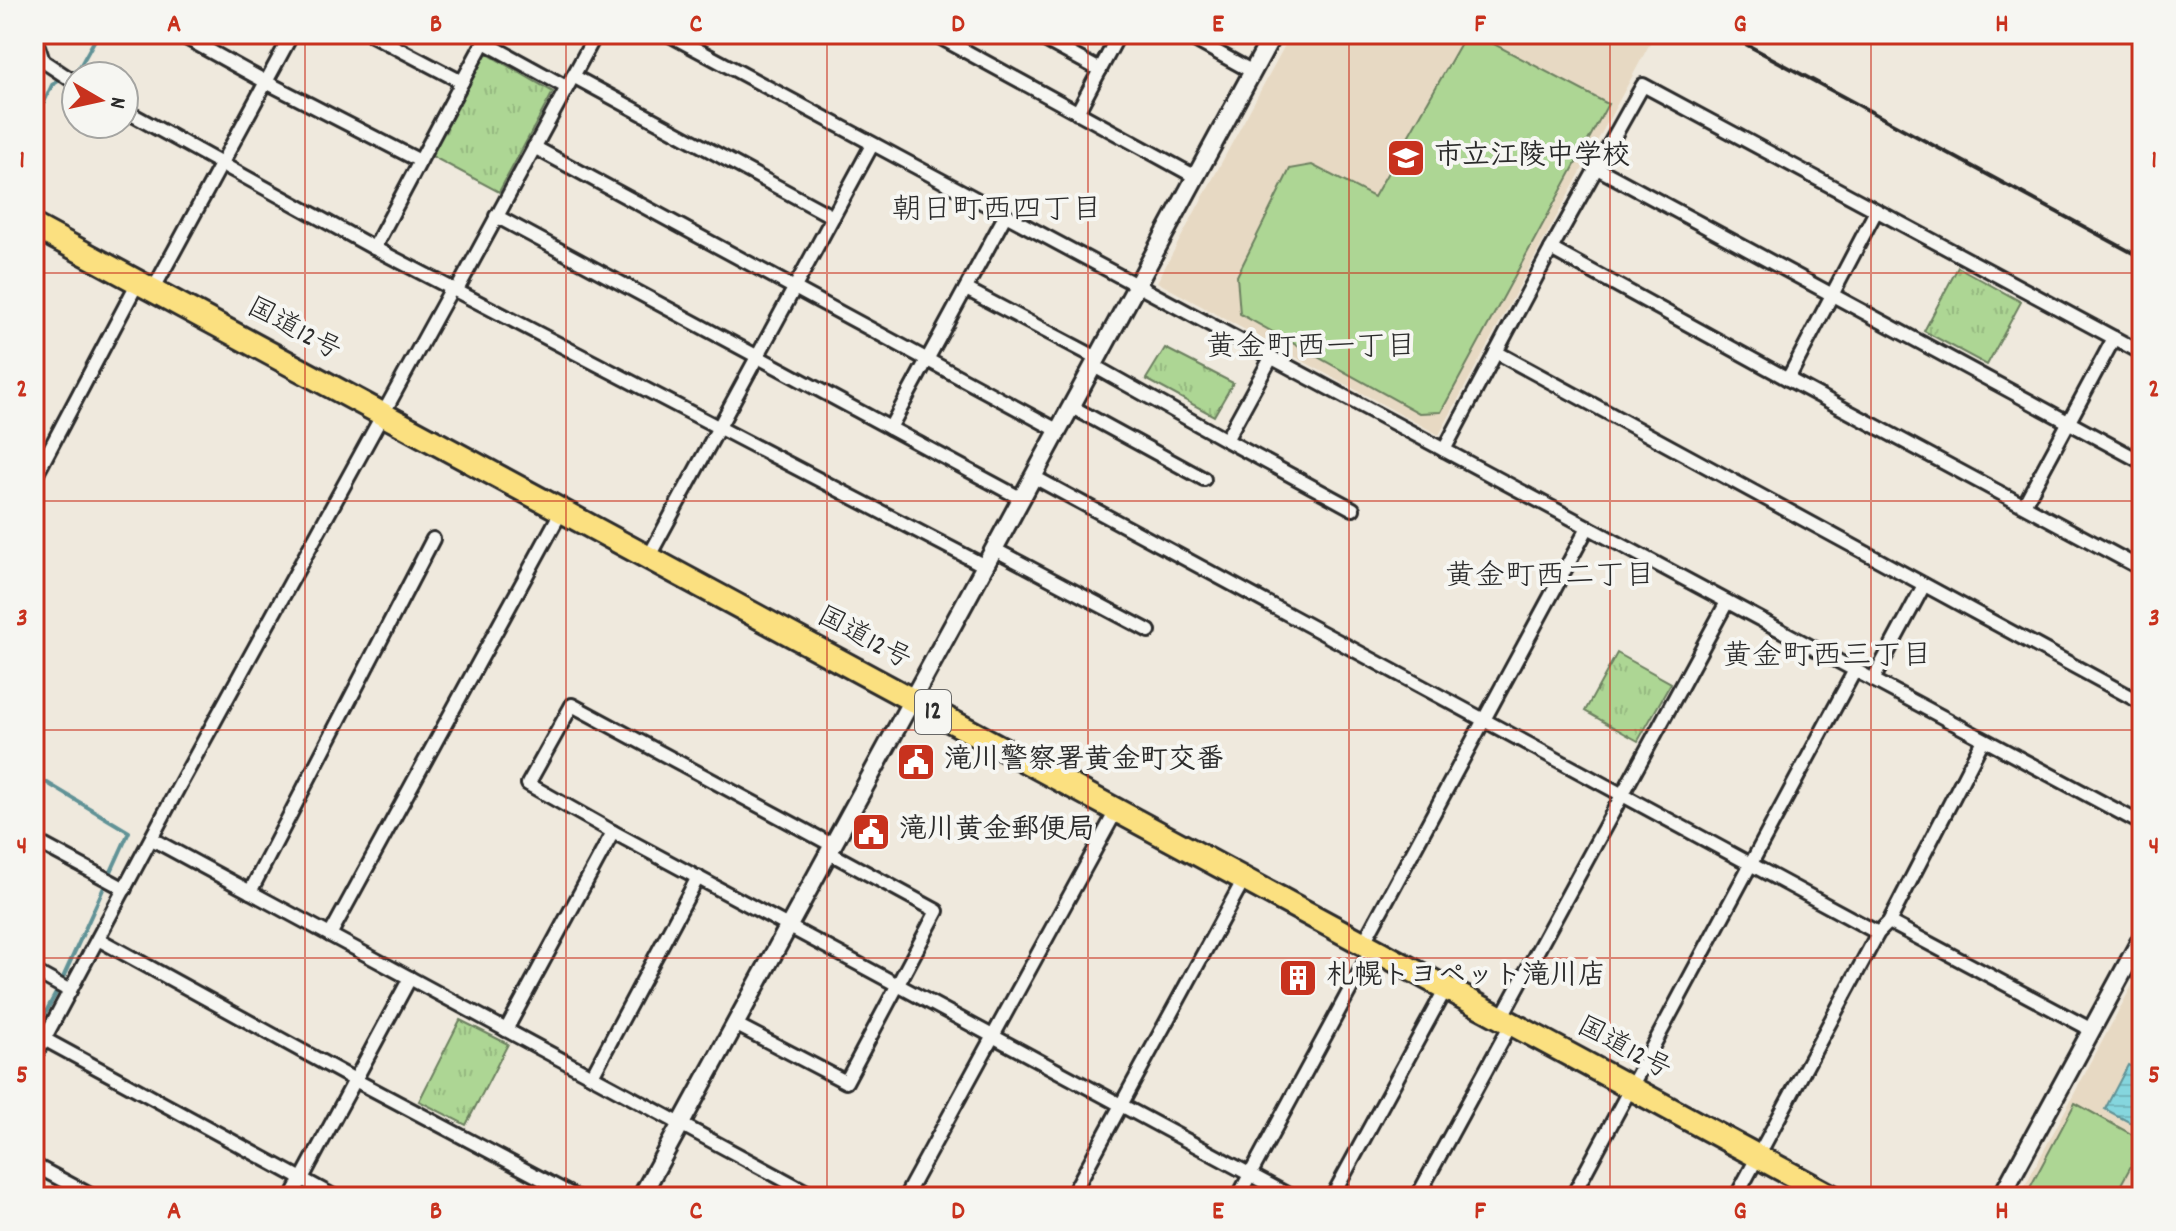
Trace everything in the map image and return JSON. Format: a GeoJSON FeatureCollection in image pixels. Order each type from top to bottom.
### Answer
{"type":"FeatureCollection","features":[{"type":"Feature","properties":{"kind":"highway","name":"国道12号"},"geometry":{"type":"LineString","coordinates":[[34,226],[1833,1197]]}},
{"type":"Feature","properties":{"kind":"street"},"geometry":{"type":"LineString","coordinates":[[179,34],[420,161]]}},
{"type":"Feature","properties":{"kind":"street"},"geometry":{"type":"LineString","coordinates":[[35,476],[145,286],[222,164],[292,34]]}},
{"type":"Feature","properties":{"kind":"street"},"geometry":{"type":"LineString","coordinates":[[370,34],[462,82]]}},
{"type":"Feature","properties":{"kind":"street"},"geometry":{"type":"LineString","coordinates":[[335,1197],[38,1047],[383,413],[596,34]]}},
{"type":"Feature","properties":{"kind":"street"},"geometry":{"type":"LineString","coordinates":[[668,34],[2142,824]]}},
{"type":"Feature","properties":{"kind":"street"},"geometry":{"type":"LineString","coordinates":[[934,34],[1196,177]]}},
{"type":"Feature","properties":{"kind":"street"},"geometry":{"type":"LineString","coordinates":[[1034,34],[1100,70]]}},
{"type":"Feature","properties":{"kind":"street"},"geometry":{"type":"LineString","coordinates":[[1077,113],[1119,34]]}},
{"type":"Feature","properties":{"kind":"street"},"geometry":{"type":"LineString","coordinates":[[1184,34],[1253,72]]}},
{"type":"Feature","properties":{"kind":"street"},"geometry":{"type":"LineString","coordinates":[[641,1197],[1273,34]]}},
{"type":"Feature","properties":{"kind":"street"},"geometry":{"type":"LineString","coordinates":[[374,248],[486,38],[833,217]]}},
{"type":"Feature","properties":{"kind":"street"},"geometry":{"type":"LineString","coordinates":[[34,43],[43,61],[60,72]]}},
{"type":"Feature","properties":{"kind":"street"},"geometry":{"type":"LineString","coordinates":[[1444,450],[1643,85],[2142,353]]}},
{"type":"Feature","properties":{"kind":"street"},"geometry":{"type":"LineString","coordinates":[[140,119],[374,248],[985,566]]}},
{"type":"Feature","properties":{"kind":"street"},"geometry":{"type":"LineString","coordinates":[[648,558],[872,145]]}},
{"type":"Feature","properties":{"kind":"street"},"geometry":{"type":"LineString","coordinates":[[534,147],[1059,431]]}},
{"type":"Feature","properties":{"kind":"street"},"geometry":{"type":"LineString","coordinates":[[1597,168],[2142,462]]}},
{"type":"Feature","properties":{"kind":"street"},"geometry":{"type":"LineString","coordinates":[[1788,379],[1876,211]]}},
{"type":"Feature","properties":{"kind":"street"},"geometry":{"type":"LineString","coordinates":[[496,216],[1022,499]]}},
{"type":"Feature","properties":{"kind":"street"},"geometry":{"type":"LineString","coordinates":[[890,428],[1005,216]]}},
{"type":"Feature","properties":{"kind":"street"},"geometry":{"type":"LineString","coordinates":[[1551,249],[2142,569]]}},
{"type":"Feature","properties":{"kind":"street"},"geometry":{"type":"LineString","coordinates":[[966,289],[1226,440],[1353,509]]}},
{"type":"Feature","properties":{"kind":"street"},"geometry":{"type":"LineString","coordinates":[[2024,505],[2114,338]]}},
{"type":"Feature","properties":{"kind":"street"},"geometry":{"type":"LineString","coordinates":[[1496,352],[2142,703]]}},
{"type":"Feature","properties":{"kind":"street"},"geometry":{"type":"LineString","coordinates":[[1226,440],[1271,358]]}},
{"type":"Feature","properties":{"kind":"street"},"geometry":{"type":"LineString","coordinates":[[1072,407],[1204,479]]}},
{"type":"Feature","properties":{"kind":"street"},"geometry":{"type":"LineString","coordinates":[[1034,477],[1878,933]]}},
{"type":"Feature","properties":{"kind":"street"},"geometry":{"type":"LineString","coordinates":[[330,935],[562,510]]}},
{"type":"Feature","properties":{"kind":"street"},"geometry":{"type":"LineString","coordinates":[[1238,1197],[1483,721],[1588,527]]}},
{"type":"Feature","properties":{"kind":"street"},"geometry":{"type":"LineString","coordinates":[[250,892],[433,539]]}},
{"type":"Feature","properties":{"kind":"street"},"geometry":{"type":"LineString","coordinates":[[994,549],[1149,631]]}},
{"type":"Feature","properties":{"kind":"street"},"geometry":{"type":"LineString","coordinates":[[1873,680],[1924,585]]}},
{"type":"Feature","properties":{"kind":"street"},"geometry":{"type":"LineString","coordinates":[[1417,1197],[1623,796],[1727,602]]}},
{"type":"Feature","properties":{"kind":"street"},"geometry":{"type":"LineString","coordinates":[[1572,1197],[1855,670]]}},
{"type":"Feature","properties":{"kind":"street"},"geometry":{"type":"LineString","coordinates":[[735,1024],[846,1082],[898,984],[937,911],[572,705],[528,784],[613,832],[898,984],[1292,1197]]}},
{"type":"Feature","properties":{"kind":"street"},"geometry":{"type":"LineString","coordinates":[[1736,1197],[1878,933],[1889,922],[1983,740]]}},
{"type":"Feature","properties":{"kind":"street"},"geometry":{"type":"LineString","coordinates":[[905,1197],[1116,811]]}},
{"type":"Feature","properties":{"kind":"street"},"geometry":{"type":"LineString","coordinates":[[506,1030],[613,832]]}},
{"type":"Feature","properties":{"kind":"street"},"geometry":{"type":"LineString","coordinates":[[152,839],[816,1197]]}},
{"type":"Feature","properties":{"kind":"street"},"geometry":{"type":"LineString","coordinates":[[34,840],[125,889]]}},
{"type":"Feature","properties":{"kind":"street"},"geometry":{"type":"LineString","coordinates":[[592,1076],[698,877]]}},
{"type":"Feature","properties":{"kind":"street"},"geometry":{"type":"LineString","coordinates":[[1071,1197],[1244,879]]}},
{"type":"Feature","properties":{"kind":"street"},"geometry":{"type":"LineString","coordinates":[[1889,922],[2092,1030]]}},
{"type":"Feature","properties":{"kind":"street"},"geometry":{"type":"LineString","coordinates":[[2001,1197],[2142,937]]}},
{"type":"Feature","properties":{"kind":"street"},"geometry":{"type":"LineString","coordinates":[[98,939],[576,1197]]}},
{"type":"Feature","properties":{"kind":"street"},"geometry":{"type":"LineString","coordinates":[[34,971],[70,991]]}},
{"type":"Feature","properties":{"kind":"street"},"geometry":{"type":"LineString","coordinates":[[292,1197],[410,978]]}},
{"type":"Feature","properties":{"kind":"street"},"geometry":{"type":"LineString","coordinates":[[1332,1197],[1446,988]]}},
{"type":"Feature","properties":{"kind":"street"},"geometry":{"type":"LineString","coordinates":[[34,1165],[94,1197]]}},
{"type":"Feature","properties":{"kind":"shaded area","name":"市立江陵中学校"},"geometry":{"type":"Polygon","coordinates":[[[1291,34],[1655,34],[1439,435],[1157,282],[1291,34]]]}},
{"type":"Feature","properties":{"kind":"shaded area"},"geometry":{"type":"Polygon","coordinates":[[[2142,967],[2142,1197],[2019,1197],[2142,967]]]}},
{"type":"Feature","properties":{"kind":"green space","name":"市立江陵中学校"},"geometry":{"type":"Polygon","coordinates":[[[1466,34],[1475,34],[1608,104],[1441,412],[1419,413],[1240,314],[1237,276],[1290,169],[1312,165],[1374,197],[1466,34]]]}},
{"type":"Feature","properties":{"kind":"green space"},"geometry":{"type":"Polygon","coordinates":[[[484,52],[553,92],[499,192],[428,154],[484,52]]]}},
{"type":"Feature","properties":{"kind":"green space"},"geometry":{"type":"Polygon","coordinates":[[[1958,267],[2021,302],[1987,365],[1924,331],[1958,267]]]}},
{"type":"Feature","properties":{"kind":"green space"},"geometry":{"type":"Polygon","coordinates":[[[1165,348],[1233,383],[1214,416],[1146,379],[1165,348]]]}},
{"type":"Feature","properties":{"kind":"green space"},"geometry":{"type":"Polygon","coordinates":[[[1617,653],[1671,683],[1638,741],[1585,711],[1617,653]]]}},
{"type":"Feature","properties":{"kind":"green space"},"geometry":{"type":"Polygon","coordinates":[[[460,1020],[508,1044],[466,1125],[419,1101],[460,1020]]]}},
{"type":"Feature","properties":{"kind":"green space"},"geometry":{"type":"Polygon","coordinates":[[[2075,1103],[2142,1140],[2142,1146],[2114,1197],[2025,1197],[2075,1103]]]}},
{"type":"Feature","properties":{"kind":"water"},"geometry":{"type":"Polygon","coordinates":[[[2128,1065],[2142,1072],[2142,1129],[2105,1109],[2128,1065]]]}},
{"type":"Feature","properties":{"kind":"waterway"},"geometry":{"type":"LineString","coordinates":[[84,60],[98,34]]}},
{"type":"Feature","properties":{"kind":"waterway"},"geometry":{"type":"LineString","coordinates":[[34,124],[52,85],[60,80]]}},
{"type":"Feature","properties":{"kind":"waterway"},"geometry":{"type":"LineString","coordinates":[[34,775],[129,832],[56,993],[34,1034]]}},
{"type":"Feature","properties":{"kind":"railway"},"geometry":{"type":"LineString","coordinates":[[1727,34],[2142,258]]}},
{"type":"Feature","properties":{"kind":"place","name":"市立江陵中学校"},"geometry":{"type":"Point","coordinates":[1406,158]}},
{"type":"Feature","properties":{"kind":"place","name":"滝川警察署黄金町交番"},"geometry":{"type":"Point","coordinates":[916,762]}},
{"type":"Feature","properties":{"kind":"place","name":"滝川黄金郵便局"},"geometry":{"type":"Point","coordinates":[871,832]}},
{"type":"Feature","properties":{"kind":"place","name":"札幌トヨペット滝川店"},"geometry":{"type":"Point","coordinates":[1298,978]}},
{"type":"Feature","properties":{"kind":"district","name":"朝日町西四丁目"},"geometry":{"type":"Point","coordinates":[997,212]}},
{"type":"Feature","properties":{"kind":"district","name":"黄金町西一丁目"},"geometry":{"type":"Point","coordinates":[1311,349]}},
{"type":"Feature","properties":{"kind":"district","name":"黄金町西二丁目"},"geometry":{"type":"Point","coordinates":[1550,578]}},
{"type":"Feature","properties":{"kind":"district","name":"黄金町西三丁目"},"geometry":{"type":"Point","coordinates":[1827,658]}}]}
